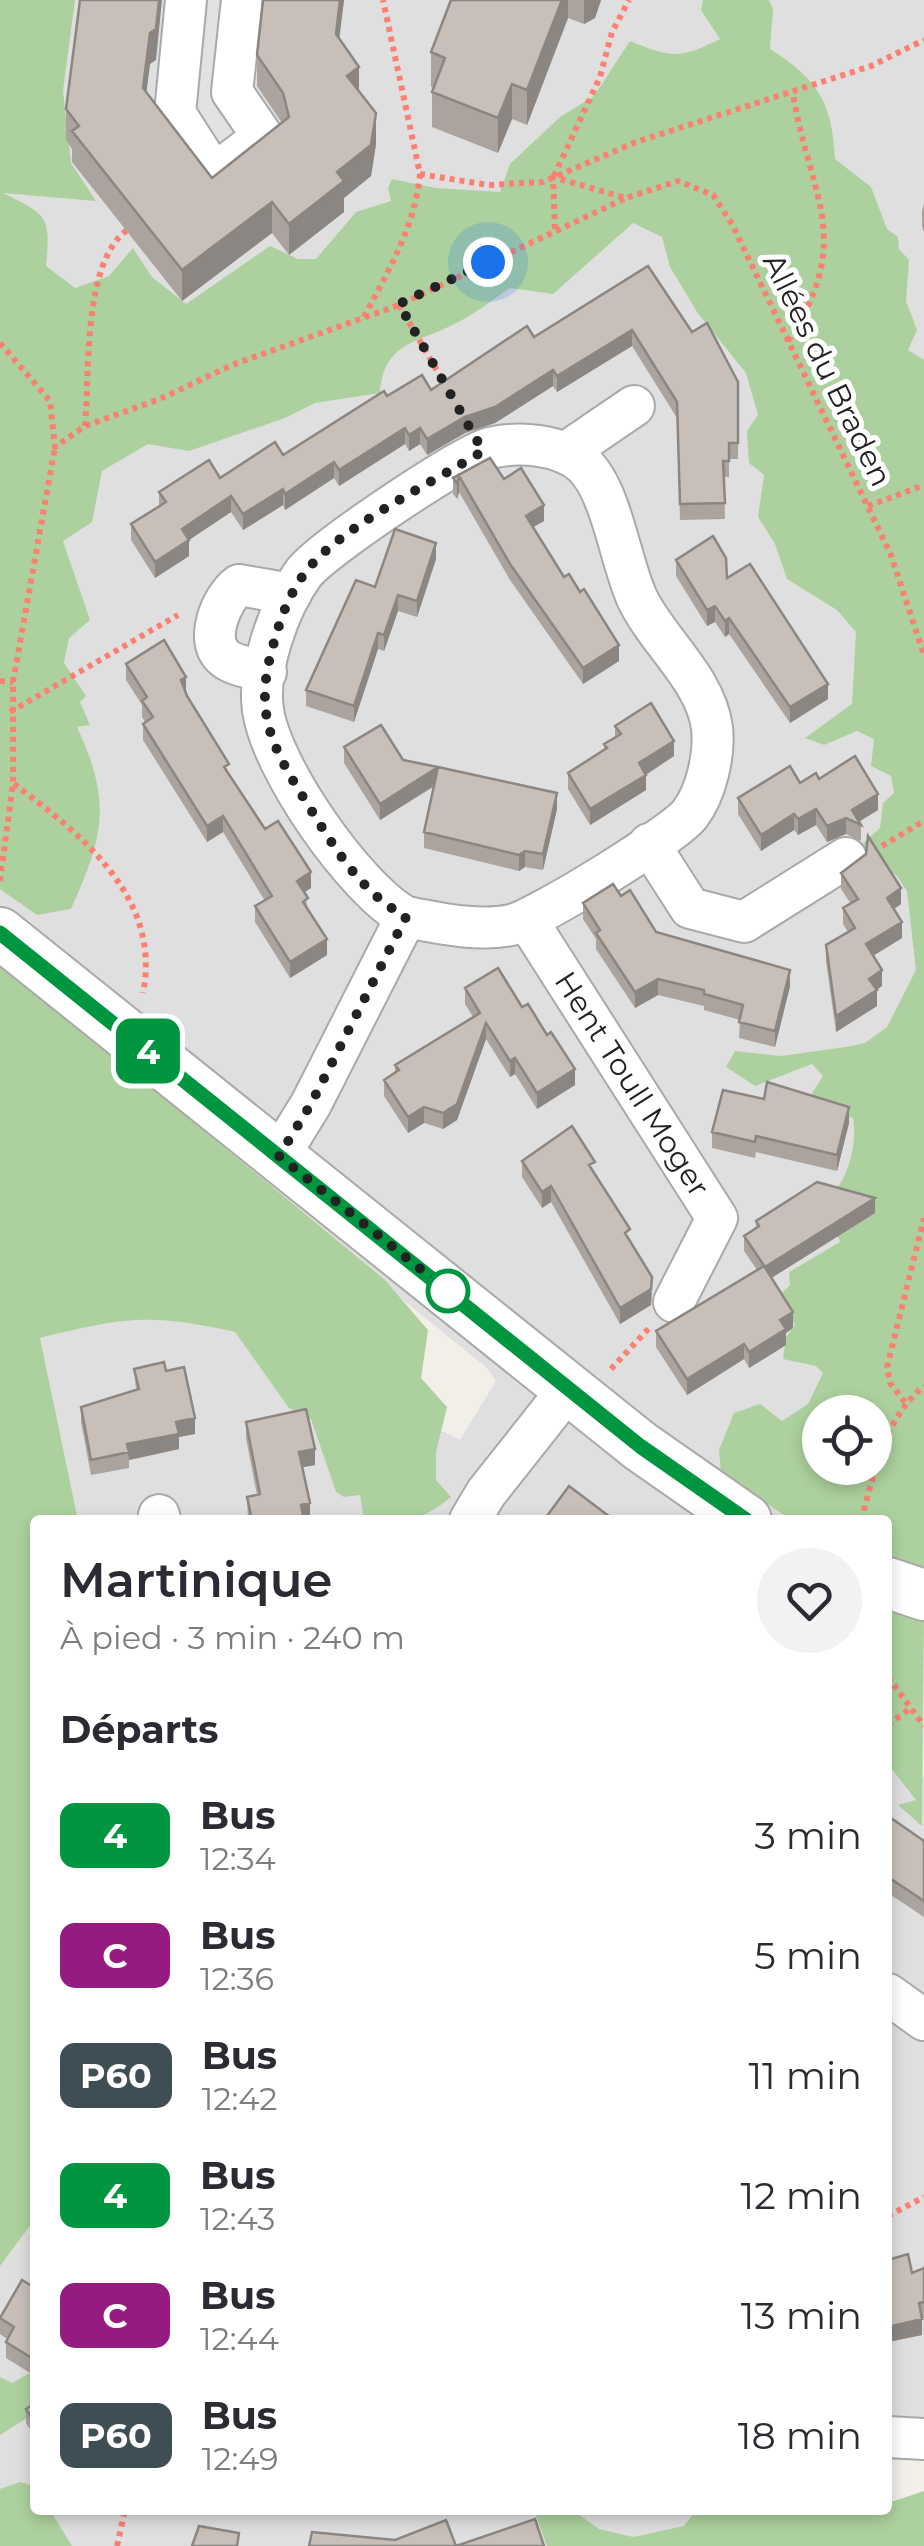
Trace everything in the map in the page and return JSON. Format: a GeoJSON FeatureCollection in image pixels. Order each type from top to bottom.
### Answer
{"type":"FeatureCollection","features":[{"type":"Feature","properties":{"kind":"street"},"geometry":{"type":"LineString","coordinates":[[186,0],[175,113],[214,174],[264,137],[232,92],[242,0]]}},
{"type":"Feature","properties":{"kind":"street"},"geometry":{"type":"LineString","coordinates":[[565,453],[634,406]]}},
{"type":"Feature","properties":{"kind":"street"},"geometry":{"type":"LineString","coordinates":[[523,446],[565,453],[593,477],[638,599],[710,716],[712,748],[697,803],[676,828],[527,920],[498,927],[406,917],[362,884],[291,777],[264,716],[266,672],[291,594],[331,546],[483,451],[523,446]]}},
{"type":"Feature","properties":{"kind":"street"},"geometry":{"type":"LineString","coordinates":[[266,672],[221,653],[216,631],[219,614],[227,593],[239,585],[291,594]]}},
{"type":"Feature","properties":{"kind":"street"},"geometry":{"type":"LineString","coordinates":[[649,844],[690,908],[744,922],[846,858]]}},
{"type":"Feature","properties":{"kind":"street"},"geometry":{"type":"LineString","coordinates":[[279,1156],[311,1104],[406,917]]}},
{"type":"Feature","properties":{"kind":"street","name":"Hent Toull Moger"},"geometry":{"type":"LineString","coordinates":[[527,920],[717,1218],[674,1302]]}},
{"type":"Feature","properties":{"kind":"street"},"geometry":{"type":"LineString","coordinates":[[0,932],[576,1394],[670,1468],[739,1515]]}},
{"type":"Feature","properties":{"kind":"street"},"geometry":{"type":"LineString","coordinates":[[473,1515],[486,1494],[576,1394]]}},
{"type":"Feature","properties":{"kind":"street"},"geometry":{"type":"LineString","coordinates":[[892,1584],[924,1594]]}},
{"type":"Feature","properties":{"kind":"street"},"geometry":{"type":"LineString","coordinates":[[892,1997],[924,2020]]}},
{"type":"Feature","properties":{"kind":"street"},"geometry":{"type":"LineString","coordinates":[[892,2437],[924,2439]]}},
{"type":"Feature","properties":{"kind":"path"},"geometry":{"type":"LineString","coordinates":[[364,317],[418,203],[420,174],[384,0]]}},
{"type":"Feature","properties":{"kind":"path"},"geometry":{"type":"LineString","coordinates":[[555,229],[554,177],[629,0]]}},
{"type":"Feature","properties":{"kind":"path"},"geometry":{"type":"LineString","coordinates":[[420,174],[488,185],[543,182],[636,142],[794,94],[870,66],[924,40]]}},
{"type":"Feature","properties":{"kind":"path"},"geometry":{"type":"LineString","coordinates":[[788,342],[816,291],[827,244],[794,94]]}},
{"type":"Feature","properties":{"kind":"path"},"geometry":{"type":"LineString","coordinates":[[554,177],[626,198]]}},
{"type":"Feature","properties":{"kind":"path","name":"Allées du Braden"},"geometry":{"type":"LineString","coordinates":[[55,447],[85,426],[160,400],[232,365],[399,304],[555,229],[626,198],[678,181],[713,195],[732,224],[868,506],[912,608],[924,655]]}},
{"type":"Feature","properties":{"kind":"path"},"geometry":{"type":"LineString","coordinates":[[85,426],[94,296],[115,238],[128,230]]}},
{"type":"Feature","properties":{"kind":"path"},"geometry":{"type":"LineString","coordinates":[[399,304],[483,451]]}},
{"type":"Feature","properties":{"kind":"path"},"geometry":{"type":"LineString","coordinates":[[0,342],[50,401],[55,447],[12,682],[13,783],[0,882]]}},
{"type":"Feature","properties":{"kind":"path"},"geometry":{"type":"LineString","coordinates":[[868,506],[924,485]]}},
{"type":"Feature","properties":{"kind":"path"},"geometry":{"type":"LineString","coordinates":[[10,712],[179,614],[219,614]]}},
{"type":"Feature","properties":{"kind":"path"},"geometry":{"type":"LineString","coordinates":[[0,680],[12,682]]}},
{"type":"Feature","properties":{"kind":"path"},"geometry":{"type":"LineString","coordinates":[[13,783],[86,838],[136,912],[149,960],[139,1012]]}},
{"type":"Feature","properties":{"kind":"path"},"geometry":{"type":"LineString","coordinates":[[904,1402],[890,1382],[887,1367],[924,1218]]}},
{"type":"Feature","properties":{"kind":"path"},"geometry":{"type":"LineString","coordinates":[[576,1394],[674,1302]]}},
{"type":"Feature","properties":{"kind":"path"},"geometry":{"type":"LineString","coordinates":[[862,1515],[881,1453],[904,1402],[924,1386]]}},
{"type":"Feature","properties":{"kind":"path"},"geometry":{"type":"LineString","coordinates":[[892,1683],[923,1723]]}},
{"type":"Feature","properties":{"kind":"path"},"geometry":{"type":"LineString","coordinates":[[892,1722],[912,1708]]}},
{"type":"Feature","properties":{"kind":"path"},"geometry":{"type":"LineString","coordinates":[[892,2214],[924,2198]]}},
{"type":"Feature","properties":{"kind":"path"},"geometry":{"type":"LineString","coordinates":[[118,2546],[124,2515]]}},
{"type":"Feature","properties":{"kind":"shaded area"},"geometry":{"type":"Polygon","coordinates":[[[0,0],[924,0],[924,1633],[892,1621],[892,1515],[77,1515],[40,1338],[122,1318],[170,1318],[235,1332],[283,1351],[460,1440],[496,1381],[487,1368],[0,973],[0,0]]]}},
{"type":"Feature","properties":{"kind":"shaded area"},"geometry":{"type":"Polygon","coordinates":[[[186,0],[229,0],[246,133],[206,162],[175,113],[186,0]]]}},
{"type":"Feature","properties":{"kind":"shaded area"},"geometry":{"type":"Polygon","coordinates":[[[892,1748],[924,1777],[924,2456],[892,2454],[892,1748]]]}},
{"type":"Feature","properties":{"kind":"shaded area"},"geometry":{"type":"Polygon","coordinates":[[[30,2148],[30,2515],[703,2515],[677,2546],[7,2546],[0,2535],[0,2206],[30,2148]]]}},
{"type":"Feature","properties":{"kind":"green space"},"geometry":{"type":"Polygon","coordinates":[[[0,0],[75,0],[63,91],[71,163],[96,201],[3,193],[43,219],[48,236],[46,266],[75,288],[109,276],[133,248],[152,277],[186,304],[270,246],[298,259],[316,259],[356,212],[391,201],[388,188],[392,179],[436,188],[500,192],[510,164],[560,117],[594,96],[630,41],[656,51],[685,53],[720,39],[701,10],[703,0],[769,0],[773,9],[770,49],[800,71],[820,95],[830,123],[835,159],[871,187],[887,229],[898,237],[899,249],[909,260],[906,301],[917,330],[908,350],[924,360],[924,1576],[892,1564],[892,1515],[784,1515],[721,1474],[719,1450],[734,1413],[760,1404],[782,1421],[802,1408],[802,1485],[892,1485],[892,1395],[812,1395],[823,1373],[816,1366],[783,1359],[786,1337],[795,1325],[780,1295],[790,1285],[789,1272],[840,1242],[824,1203],[839,1186],[852,1153],[853,1118],[811,1107],[811,1095],[823,1076],[812,1064],[755,1086],[726,1067],[735,1051],[781,1056],[865,1043],[887,1027],[916,970],[907,891],[897,876],[859,847],[880,828],[883,803],[894,793],[891,776],[871,766],[874,739],[857,731],[824,745],[805,738],[852,704],[856,632],[837,610],[787,579],[775,544],[758,517],[764,475],[749,463],[747,431],[758,415],[746,373],[697,312],[670,267],[662,237],[633,223],[553,294],[510,288],[463,319],[405,346],[388,363],[380,393],[315,403],[285,418],[189,451],[148,444],[102,471],[92,522],[63,541],[90,620],[69,638],[64,663],[86,696],[80,702],[90,725],[77,727],[95,777],[100,819],[91,860],[71,909],[37,915],[0,889],[0,0]]]}},
{"type":"Feature","properties":{"kind":"green space"},"geometry":{"type":"Polygon","coordinates":[[[0,962],[385,1280],[428,1330],[421,1378],[447,1407],[436,1452],[436,1480],[451,1497],[423,1515],[363,1514],[360,1495],[344,1497],[336,1492],[311,1419],[289,1408],[235,1332],[180,1322],[137,1320],[40,1338],[77,1515],[30,1515],[30,2226],[0,2266],[0,962]]]}},
{"type":"Feature","properties":{"kind":"green space"},"geometry":{"type":"Polygon","coordinates":[[[892,1611],[924,1621],[922,1826],[898,1805],[916,1800],[892,1769],[892,1611]]]}},
{"type":"Feature","properties":{"kind":"green space"},"geometry":{"type":"Polygon","coordinates":[[[30,2373],[30,2416],[0,2435],[0,2377],[12,2383],[30,2373]]]}},
{"type":"Feature","properties":{"kind":"green space"},"geometry":{"type":"Polygon","coordinates":[[[20,2482],[30,2485],[30,2515],[53,2515],[72,2546],[0,2546],[0,2489],[20,2482]]]}},
{"type":"Feature","properties":{"kind":"green space"},"geometry":{"type":"Polygon","coordinates":[[[924,2491],[924,2546],[547,2546],[536,2516],[579,2515],[599,2529],[633,2537],[684,2526],[692,2515],[892,2515],[892,2502],[924,2491]]]}},
{"type":"Feature","properties":{"kind":"building"},"geometry":{"type":"Polygon","coordinates":[[[80,0],[159,0],[143,88],[212,178],[289,117],[283,93],[257,55],[263,0],[340,0],[336,34],[359,67],[347,76],[376,113],[371,145],[337,172],[344,181],[289,224],[272,202],[182,270],[72,131],[79,126],[66,109],[80,0]]]}},
{"type":"Feature","properties":{"kind":"building"},"geometry":{"type":"Polygon","coordinates":[[[451,0],[562,0],[527,90],[512,84],[498,118],[432,92],[445,58],[431,52],[451,0]]]}},
{"type":"Feature","properties":{"kind":"building"},"geometry":{"type":"Polygon","coordinates":[[[648,266],[692,332],[707,323],[738,382],[738,443],[729,443],[729,461],[723,461],[725,503],[680,504],[677,402],[632,330],[557,376],[553,370],[495,407],[465,417],[427,439],[420,428],[409,435],[405,428],[339,470],[334,462],[285,494],[283,489],[243,514],[231,496],[182,529],[189,540],[155,562],[131,524],[166,502],[159,492],[209,460],[220,478],[275,442],[283,455],[384,391],[387,396],[422,375],[431,390],[527,326],[534,337],[648,266]]]}},
{"type":"Feature","properties":{"kind":"building"},"geometry":{"type":"Polygon","coordinates":[[[490,458],[504,479],[521,468],[544,505],[526,516],[564,577],[569,574],[580,592],[584,589],[619,645],[583,668],[510,564],[459,476],[457,483],[453,478],[490,458]]]}},
{"type":"Feature","properties":{"kind":"building"},"geometry":{"type":"Polygon","coordinates":[[[395,529],[436,543],[417,601],[398,595],[384,635],[378,633],[354,706],[306,690],[356,580],[375,587],[395,529]]]}},
{"type":"Feature","properties":{"kind":"building"},"geometry":{"type":"Polygon","coordinates":[[[713,536],[726,558],[727,578],[750,564],[828,684],[790,707],[729,618],[725,621],[715,606],[707,610],[676,560],[713,536]]]}},
{"type":"Feature","properties":{"kind":"building"},"geometry":{"type":"Polygon","coordinates":[[[164,640],[186,677],[181,680],[187,696],[229,764],[224,767],[265,829],[278,821],[311,872],[297,881],[308,898],[303,902],[327,939],[290,962],[255,906],[272,896],[223,816],[207,826],[143,724],[153,717],[142,701],[147,697],[126,664],[164,640]]]}},
{"type":"Feature","properties":{"kind":"building"},"geometry":{"type":"Polygon","coordinates":[[[651,703],[674,741],[639,763],[646,775],[590,809],[568,773],[607,748],[604,744],[621,734],[615,726],[651,703]]]}},
{"type":"Feature","properties":{"kind":"building"},"geometry":{"type":"Polygon","coordinates":[[[381,725],[403,760],[438,767],[380,804],[344,747],[381,725]]]}},
{"type":"Feature","properties":{"kind":"building"},"geometry":{"type":"Polygon","coordinates":[[[855,756],[878,794],[852,810],[861,825],[846,818],[827,826],[816,809],[798,819],[794,814],[761,835],[738,798],[790,766],[800,783],[816,773],[819,779],[855,756]]]}},
{"type":"Feature","properties":{"kind":"building"},"geometry":{"type":"Polygon","coordinates":[[[438,767],[557,793],[543,854],[525,851],[519,855],[424,832],[438,767]]]}},
{"type":"Feature","properties":{"kind":"building"},"geometry":{"type":"Polygon","coordinates":[[[868,836],[901,888],[887,898],[902,922],[866,944],[882,970],[869,979],[877,990],[836,1016],[826,945],[855,928],[843,908],[858,899],[841,873],[866,854],[868,836]]]}},
{"type":"Feature","properties":{"kind":"building"},"geometry":{"type":"Polygon","coordinates":[[[613,884],[621,896],[630,890],[656,932],[790,970],[775,1031],[739,1022],[743,1005],[704,994],[704,990],[658,979],[635,992],[596,933],[600,930],[583,903],[613,884]]]}},
{"type":"Feature","properties":{"kind":"building"},"geometry":{"type":"Polygon","coordinates":[[[498,968],[522,1007],[528,1004],[575,1069],[537,1093],[486,1023],[457,1104],[443,1113],[424,1107],[408,1117],[384,1080],[399,1070],[395,1065],[480,1013],[465,988],[498,968]]]}},
{"type":"Feature","properties":{"kind":"building"},"geometry":{"type":"Polygon","coordinates":[[[767,1082],[849,1107],[837,1155],[756,1136],[755,1142],[712,1132],[723,1090],[764,1099],[767,1082]]]}},
{"type":"Feature","properties":{"kind":"building"},"geometry":{"type":"Polygon","coordinates":[[[572,1126],[595,1162],[589,1165],[630,1229],[625,1233],[652,1277],[651,1289],[620,1308],[551,1186],[542,1192],[522,1161],[572,1126]]]}},
{"type":"Feature","properties":{"kind":"building"},"geometry":{"type":"Polygon","coordinates":[[[817,1182],[875,1198],[765,1267],[744,1236],[759,1226],[756,1221],[817,1182]]]}},
{"type":"Feature","properties":{"kind":"building"},"geometry":{"type":"Polygon","coordinates":[[[764,1266],[793,1312],[780,1320],[786,1329],[749,1352],[744,1344],[687,1379],[656,1331],[764,1266]]]}},
{"type":"Feature","properties":{"kind":"building"},"geometry":{"type":"Polygon","coordinates":[[[164,1362],[166,1371],[184,1367],[195,1418],[176,1422],[179,1434],[127,1444],[129,1452],[91,1460],[81,1407],[139,1389],[134,1369],[164,1362]]]}},
{"type":"Feature","properties":{"kind":"building"},"geometry":{"type":"Polygon","coordinates":[[[306,1409],[315,1449],[299,1452],[310,1503],[301,1505],[303,1515],[251,1515],[247,1497],[260,1494],[246,1422],[306,1409]]]}},
{"type":"Feature","properties":{"kind":"building"},"geometry":{"type":"Polygon","coordinates":[[[569,1486],[607,1515],[548,1515],[569,1486]]]}},
{"type":"Feature","properties":{"kind":"building"},"geometry":{"type":"Polygon","coordinates":[[[892,1819],[924,1841],[924,1901],[892,1880],[892,1819]]]}},
{"type":"Feature","properties":{"kind":"building"},"geometry":{"type":"Polygon","coordinates":[[[908,2254],[912,2273],[924,2268],[924,2302],[919,2303],[922,2319],[892,2326],[892,2259],[908,2254]]]}},
{"type":"Feature","properties":{"kind":"building"},"geometry":{"type":"Polygon","coordinates":[[[22,2280],[30,2285],[30,2357],[6,2342],[14,2327],[0,2318],[22,2280]]]}},
{"type":"Feature","properties":{"kind":"building"},"geometry":{"type":"Polygon","coordinates":[[[535,2519],[544,2546],[456,2546],[535,2519]]]}},
{"type":"Feature","properties":{"kind":"building"},"geometry":{"type":"Polygon","coordinates":[[[446,2520],[456,2546],[309,2546],[312,2532],[395,2540],[446,2520]]]}},
{"type":"Feature","properties":{"kind":"building"},"geometry":{"type":"Polygon","coordinates":[[[199,2526],[239,2533],[237,2546],[192,2546],[199,2526]]]}},
{"type":"Feature","properties":{"kind":"bus line","name":"4"},"geometry":{"type":"LineString","coordinates":[[0,933],[640,1446],[738,1515]]}},
{"type":"Feature","properties":{"kind":"route"},"geometry":{"type":"LineString","coordinates":[[448,1291],[279,1156],[311,1104],[406,917],[375,897],[347,865],[291,777],[264,716],[262,691],[281,618],[291,594],[311,566],[346,535],[483,451],[399,304],[488,262]]}}]}
